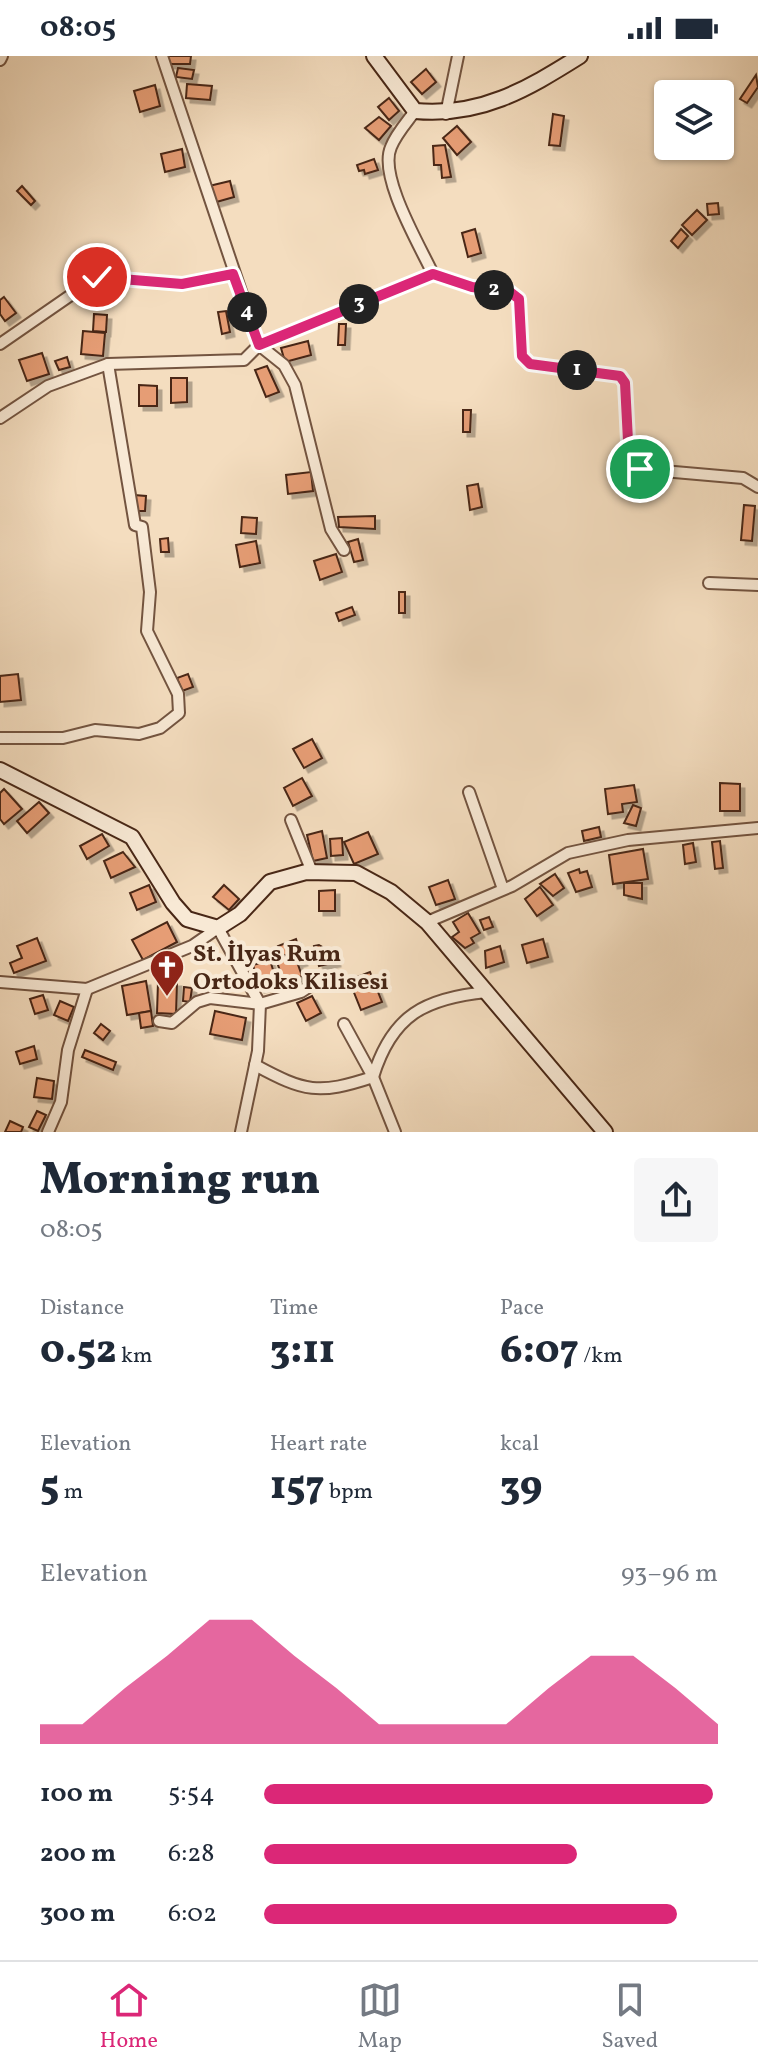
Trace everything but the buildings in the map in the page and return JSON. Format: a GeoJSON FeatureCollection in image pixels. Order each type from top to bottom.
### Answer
{"type":"FeatureCollection","features":[{"type":"Feature","properties":{"kind":"street"},"geometry":{"type":"LineString","coordinates":[[162,56],[259,345],[284,365],[295,385],[331,529],[344,550]]}},
{"type":"Feature","properties":{"kind":"street"},"geometry":{"type":"LineString","coordinates":[[374,56],[415,111],[446,114],[504,99],[580,56]]}},
{"type":"Feature","properties":{"kind":"street"},"geometry":{"type":"LineString","coordinates":[[446,114],[458,56]]}},
{"type":"Feature","properties":{"kind":"street"},"geometry":{"type":"LineString","coordinates":[[415,111],[390,148],[389,165],[397,197],[433,274]]}},
{"type":"Feature","properties":{"kind":"street"},"geometry":{"type":"LineString","coordinates":[[0,344],[97,277],[182,284],[233,274]]}},
{"type":"Feature","properties":{"kind":"street"},"geometry":{"type":"LineString","coordinates":[[0,418],[48,386],[108,364],[216,364],[244,360],[259,345],[433,274],[472,287],[510,292],[519,299],[522,356],[530,364],[620,376],[625,383],[629,460],[640,469],[743,478],[758,487]]}},
{"type":"Feature","properties":{"kind":"street"},"geometry":{"type":"LineString","coordinates":[[0,738],[63,738],[95,730],[139,734],[160,728],[179,713],[178,694],[147,631],[150,592],[142,527],[135,525],[108,364]]}},
{"type":"Feature","properties":{"kind":"street"},"geometry":{"type":"LineString","coordinates":[[709,583],[758,585]]}},
{"type":"Feature","properties":{"kind":"street"},"geometry":{"type":"LineString","coordinates":[[0,770],[132,837],[173,903],[187,919],[218,928],[260,1004],[255,1065],[241,1132]]}},
{"type":"Feature","properties":{"kind":"street"},"geometry":{"type":"LineString","coordinates":[[469,792],[503,889]]}},
{"type":"Feature","properties":{"kind":"street"},"geometry":{"type":"LineString","coordinates":[[291,820],[312,872]]}},
{"type":"Feature","properties":{"kind":"street"},"geometry":{"type":"LineString","coordinates":[[427,922],[503,889],[568,853],[628,840],[758,828]]}},
{"type":"Feature","properties":{"kind":"street"},"geometry":{"type":"LineString","coordinates":[[0,982],[87,989],[192,946],[240,914],[270,882],[312,872],[356,873],[391,892],[427,922],[605,1132]]}},
{"type":"Feature","properties":{"kind":"street"},"geometry":{"type":"LineString","coordinates":[[159,1021],[172,1023],[197,1002],[210,998],[260,1004],[301,992],[324,977]]}},
{"type":"Feature","properties":{"kind":"street"},"geometry":{"type":"LineString","coordinates":[[48,1132],[61,1102],[68,1050],[87,989]]}},
{"type":"Feature","properties":{"kind":"street"},"geometry":{"type":"LineString","coordinates":[[373,1077],[382,1049],[422,1007],[447,996],[487,992]]}},
{"type":"Feature","properties":{"kind":"street"},"geometry":{"type":"LineString","coordinates":[[344,1024],[373,1077],[395,1132]]}},
{"type":"Feature","properties":{"kind":"street"},"geometry":{"type":"LineString","coordinates":[[255,1065],[291,1085],[331,1091],[373,1077]]}},
{"type":"Feature","properties":{"kind":"place","name":"St. İlyas Rum Ortodoks Kilisesi"},"geometry":{"type":"Point","coordinates":[167,998]}},
{"type":"Feature","properties":{"kind":"route"},"geometry":{"type":"LineString","coordinates":[[97,277],[182,284],[233,274],[259,345],[433,274],[472,287],[510,292],[519,299],[522,356],[530,364],[620,376],[625,383],[629,460],[640,469]]}}]}
